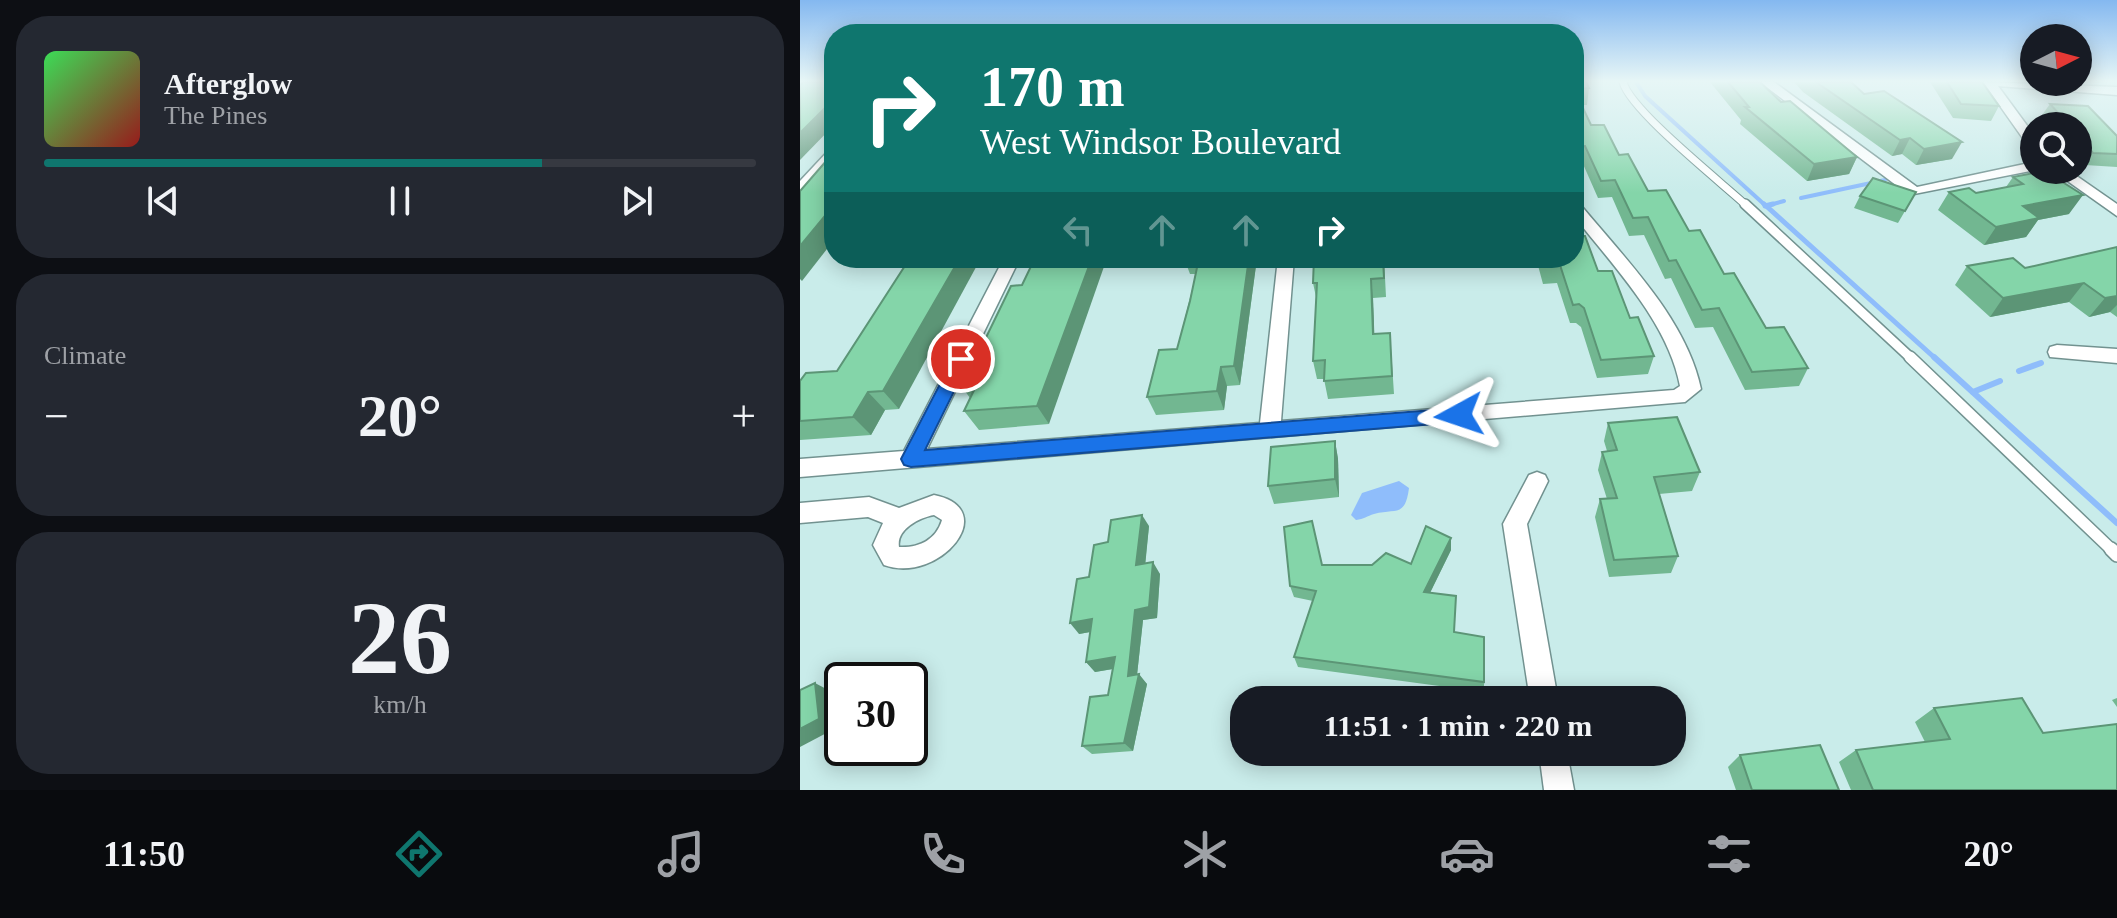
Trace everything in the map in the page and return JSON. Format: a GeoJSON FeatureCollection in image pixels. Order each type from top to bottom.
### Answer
{"type":"FeatureCollection","features":[{"type":"Feature","properties":{"kind":"street"},"geometry":{"type":"LineString","coordinates":[[1816,119],[1914,192],[2020,169]]}},
{"type":"Feature","properties":{"kind":"street"},"geometry":{"type":"LineString","coordinates":[[800,190],[824,164]]}},
{"type":"Feature","properties":{"kind":"street"},"geometry":{"type":"LineString","coordinates":[[2079,184],[2117,211]]}},
{"type":"Feature","properties":{"kind":"street"},"geometry":{"type":"LineString","coordinates":[[800,468],[1678,397],[1691,389],[1691,374],[1653,311],[1584,219]]}},
{"type":"Feature","properties":{"kind":"street"},"geometry":{"type":"LineString","coordinates":[[911,459],[1007,268]]}},
{"type":"Feature","properties":{"kind":"street"},"geometry":{"type":"LineString","coordinates":[[1270,430],[1285,268]]}},
{"type":"Feature","properties":{"kind":"street"},"geometry":{"type":"LineString","coordinates":[[2057,352],[2117,356]]}},
{"type":"Feature","properties":{"kind":"street"},"geometry":{"type":"LineString","coordinates":[[1537,481],[1515,524],[1542,686]]}},
{"type":"Feature","properties":{"kind":"street"},"geometry":{"type":"LineString","coordinates":[[800,513],[869,507],[900,519]]}},
{"type":"Feature","properties":{"kind":"street"},"geometry":{"type":"LineString","coordinates":[[1555,766],[1559,790]]}},
{"type":"Feature","properties":{"kind":"lane"},"geometry":{"type":"LineString","coordinates":[[1652,119],[1833,284],[2117,555]]}},
{"type":"Feature","properties":{"kind":"water"},"geometry":{"type":"Polygon","coordinates":[[[1399,481],[1409,488],[1402,508],[1356,520],[1351,515],[1362,493],[1399,481]]]}},
{"type":"Feature","properties":{"kind":"building"},"geometry":{"type":"Polygon","coordinates":[[[800,119],[814,119],[800,133],[800,119]]]}},
{"type":"Feature","properties":{"kind":"building"},"geometry":{"type":"Polygon","coordinates":[[[1584,119],[1588,119],[1591,125],[1604,125],[1619,155],[1628,154],[1648,191],[1666,190],[1689,231],[1700,230],[1724,274],[1734,273],[1766,328],[1784,327],[1808,368],[1752,372],[1719,308],[1702,310],[1676,260],[1669,261],[1648,217],[1633,218],[1615,180],[1601,181],[1585,146],[1584,119]]]}},
{"type":"Feature","properties":{"kind":"building"},"geometry":{"type":"Polygon","coordinates":[[[1759,119],[1811,119],[1857,157],[1814,164],[1759,119]]]}},
{"type":"Feature","properties":{"kind":"building"},"geometry":{"type":"Polygon","coordinates":[[[1869,119],[1927,119],[1962,142],[1924,149],[1910,138],[1900,140],[1869,119]]]}},
{"type":"Feature","properties":{"kind":"building"},"geometry":{"type":"Polygon","coordinates":[[[2092,119],[2100,119],[2117,136],[2117,154],[2093,153],[2092,119]]]}},
{"type":"Feature","properties":{"kind":"building"},"geometry":{"type":"Polygon","coordinates":[[[824,163],[824,217],[800,246],[800,191],[824,163]]]}},
{"type":"Feature","properties":{"kind":"building"},"geometry":{"type":"Polygon","coordinates":[[[1873,178],[1916,192],[1905,211],[1860,196],[1873,178]]]}},
{"type":"Feature","properties":{"kind":"building"},"geometry":{"type":"Polygon","coordinates":[[[2023,184],[2066,184],[2083,195],[2023,206],[2039,218],[1996,227],[1949,192],[1969,188],[1976,193],[2023,184]]]}},
{"type":"Feature","properties":{"kind":"building"},"geometry":{"type":"Polygon","coordinates":[[[1585,236],[1598,271],[1612,271],[1630,318],[1638,317],[1654,356],[1601,360],[1584,308],[1579,304],[1573,305],[1561,268],[1584,268],[1585,236]]]}},
{"type":"Feature","properties":{"kind":"building"},"geometry":{"type":"Polygon","coordinates":[[[2117,247],[2117,296],[2105,298],[2084,283],[2003,298],[1967,266],[2013,258],[2025,268],[2117,247]]]}},
{"type":"Feature","properties":{"kind":"building"},"geometry":{"type":"Polygon","coordinates":[[[904,268],[954,268],[883,391],[868,392],[853,417],[800,421],[800,381],[806,373],[837,371],[904,268]]]}},
{"type":"Feature","properties":{"kind":"building"},"geometry":{"type":"Polygon","coordinates":[[[1030,268],[1088,268],[1037,406],[964,411],[976,386],[962,387],[1011,286],[1022,285],[1030,268]]]}},
{"type":"Feature","properties":{"kind":"building"},"geometry":{"type":"Polygon","coordinates":[[[1197,268],[1248,268],[1234,366],[1221,367],[1217,391],[1147,397],[1159,350],[1177,349],[1197,268]]]}},
{"type":"Feature","properties":{"kind":"building"},"geometry":{"type":"Polygon","coordinates":[[[1314,268],[1384,268],[1384,278],[1371,279],[1373,334],[1390,333],[1392,376],[1324,381],[1325,360],[1313,361],[1317,283],[1313,283],[1314,268]]]}},
{"type":"Feature","properties":{"kind":"building"},"geometry":{"type":"Polygon","coordinates":[[[1677,417],[1700,472],[1654,477],[1678,556],[1614,560],[1600,499],[1617,498],[1602,452],[1617,450],[1608,423],[1677,417]]]}},
{"type":"Feature","properties":{"kind":"building"},"geometry":{"type":"Polygon","coordinates":[[[1335,441],[1335,479],[1268,486],[1271,447],[1335,441]]]}},
{"type":"Feature","properties":{"kind":"building"},"geometry":{"type":"Polygon","coordinates":[[[1142,515],[1136,565],[1153,562],[1149,607],[1135,610],[1128,676],[1139,674],[1124,743],[1082,746],[1090,697],[1108,695],[1115,657],[1086,662],[1092,619],[1070,623],[1077,579],[1089,577],[1094,545],[1108,542],[1111,520],[1142,515]]]}},
{"type":"Feature","properties":{"kind":"building"},"geometry":{"type":"Polygon","coordinates":[[[1312,521],[1322,565],[1372,565],[1386,553],[1411,564],[1426,526],[1451,538],[1424,592],[1456,596],[1454,632],[1484,637],[1484,682],[1294,657],[1316,591],[1290,586],[1284,527],[1312,521]]]}},
{"type":"Feature","properties":{"kind":"building"},"geometry":{"type":"Polygon","coordinates":[[[815,683],[819,719],[800,729],[800,690],[815,683]]]}},
{"type":"Feature","properties":{"kind":"building"},"geometry":{"type":"Polygon","coordinates":[[[2022,698],[2043,733],[2117,724],[2117,790],[1873,790],[1856,750],[1950,739],[1934,708],[2022,698]]]}},
{"type":"Feature","properties":{"kind":"building"},"geometry":{"type":"Polygon","coordinates":[[[1820,745],[1839,790],[1752,790],[1740,755],[1820,745]]]}},
{"type":"Feature","properties":{"kind":"waterway"},"geometry":{"type":"LineString","coordinates":[[1670,119],[1766,206]]}},
{"type":"Feature","properties":{"kind":"waterway"},"geometry":{"type":"LineString","coordinates":[[1801,198],[1885,180]]}},
{"type":"Feature","properties":{"kind":"waterway"},"geometry":{"type":"LineString","coordinates":[[1766,206],[1784,201]]}},
{"type":"Feature","properties":{"kind":"waterway"},"geometry":{"type":"LineString","coordinates":[[1766,206],[1773,204]]}},
{"type":"Feature","properties":{"kind":"waterway"},"geometry":{"type":"LineString","coordinates":[[1766,206],[1936,359]]}},
{"type":"Feature","properties":{"kind":"waterway"},"geometry":{"type":"LineString","coordinates":[[1934,357],[2117,523]]}},
{"type":"Feature","properties":{"kind":"waterway"},"geometry":{"type":"LineString","coordinates":[[2019,371],[2041,363]]}},
{"type":"Feature","properties":{"kind":"waterway"},"geometry":{"type":"LineString","coordinates":[[1973,392],[2000,381]]}},
{"type":"Feature","properties":{"kind":"route"},"geometry":{"type":"LineString","coordinates":[[961,359],[911,459],[1459,415]]}}]}
